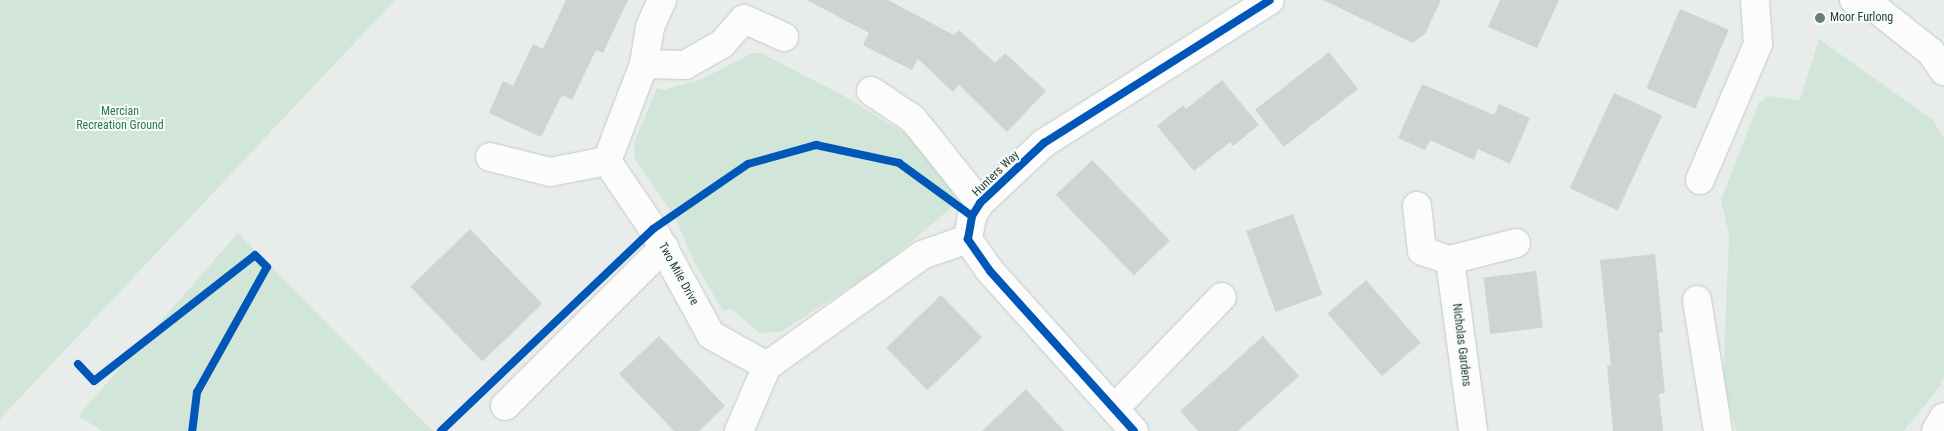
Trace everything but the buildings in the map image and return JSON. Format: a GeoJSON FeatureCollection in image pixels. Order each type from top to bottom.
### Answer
{"type":"FeatureCollection","features":[{"type":"Feature","properties":{"kind":"street"},"geometry":{"type":"LineString","coordinates":[[490,157],[550,172],[607,161],[644,64],[650,27],[662,0]]}},
{"type":"Feature","properties":{"kind":"street","name":"Hunters Way"},"geometry":{"type":"LineString","coordinates":[[968,239],[972,216],[980,203],[1044,143],[1270,0]]}},
{"type":"Feature","properties":{"kind":"street"},"geometry":{"type":"LineString","coordinates":[[1700,180],[1758,44],[1755,0]]}},
{"type":"Feature","properties":{"kind":"street"},"geometry":{"type":"LineString","coordinates":[[1854,0],[1879,11],[1931,52],[1944,71]]}},
{"type":"Feature","properties":{"kind":"street"},"geometry":{"type":"LineString","coordinates":[[644,64],[686,64],[722,44],[744,19],[784,37]]}},
{"type":"Feature","properties":{"kind":"street"},"geometry":{"type":"LineString","coordinates":[[871,91],[913,119],[980,203]]}},
{"type":"Feature","properties":{"kind":"street","name":"Two Mile Drive"},"geometry":{"type":"LineString","coordinates":[[607,161],[664,247],[711,335],[767,366]]}},
{"type":"Feature","properties":{"kind":"street"},"geometry":{"type":"LineString","coordinates":[[1417,206],[1422,251],[1450,260],[1516,242]]}},
{"type":"Feature","properties":{"kind":"street"},"geometry":{"type":"LineString","coordinates":[[739,431],[767,366],[922,255],[968,239],[990,271],[1134,431]]}},
{"type":"Feature","properties":{"kind":"street"},"geometry":{"type":"LineString","coordinates":[[505,406],[664,247]]}},
{"type":"Feature","properties":{"kind":"street","name":"Nicholas Gardens"},"geometry":{"type":"LineString","coordinates":[[1450,260],[1472,431]]}},
{"type":"Feature","properties":{"kind":"street"},"geometry":{"type":"LineString","coordinates":[[1115,408],[1222,297]]}},
{"type":"Feature","properties":{"kind":"street"},"geometry":{"type":"LineString","coordinates":[[1697,300],[1718,431]]}},
{"type":"Feature","properties":{"kind":"street"},"geometry":{"type":"LineString","coordinates":[[1936,431],[1944,418]]}},
{"type":"Feature","properties":{"kind":"green space","name":"Mercian Recreation Ground"},"geometry":{"type":"Polygon","coordinates":[[[0,0],[395,0],[0,419],[0,0]]]}},
{"type":"Feature","properties":{"kind":"green space"},"geometry":{"type":"Polygon","coordinates":[[[1819,39],[1933,120],[1944,139],[1944,376],[1941,385],[1904,431],[1736,431],[1723,382],[1729,236],[1721,200],[1759,102],[1768,96],[1800,100],[1819,39]]]}},
{"type":"Feature","properties":{"kind":"green space"},"geometry":{"type":"Polygon","coordinates":[[[752,53],[761,53],[844,96],[921,143],[950,182],[952,193],[959,201],[883,266],[781,332],[760,333],[731,309],[723,311],[694,262],[674,215],[635,160],[634,143],[657,88],[663,90],[702,79],[752,53]]]}},
{"type":"Feature","properties":{"kind":"green space"},"geometry":{"type":"Polygon","coordinates":[[[238,233],[433,431],[103,431],[78,416],[238,233]]]}},
{"type":"Feature","properties":{"kind":"cycle path"},"geometry":{"type":"LineString","coordinates":[[1134,431],[990,271],[968,239],[972,216],[980,203],[1044,143],[1270,0]]}},
{"type":"Feature","properties":{"kind":"cycle path"},"geometry":{"type":"LineString","coordinates":[[441,431],[653,229],[748,164],[816,145],[899,163],[972,216]]}},
{"type":"Feature","properties":{"kind":"cycle path"},"geometry":{"type":"LineString","coordinates":[[78,364],[94,381],[255,255],[267,267],[197,392],[192,431]]}},
{"type":"Feature","properties":{"kind":"place","name":"Moor Furlong"},"geometry":{"type":"Point","coordinates":[1820,18]}}]}
